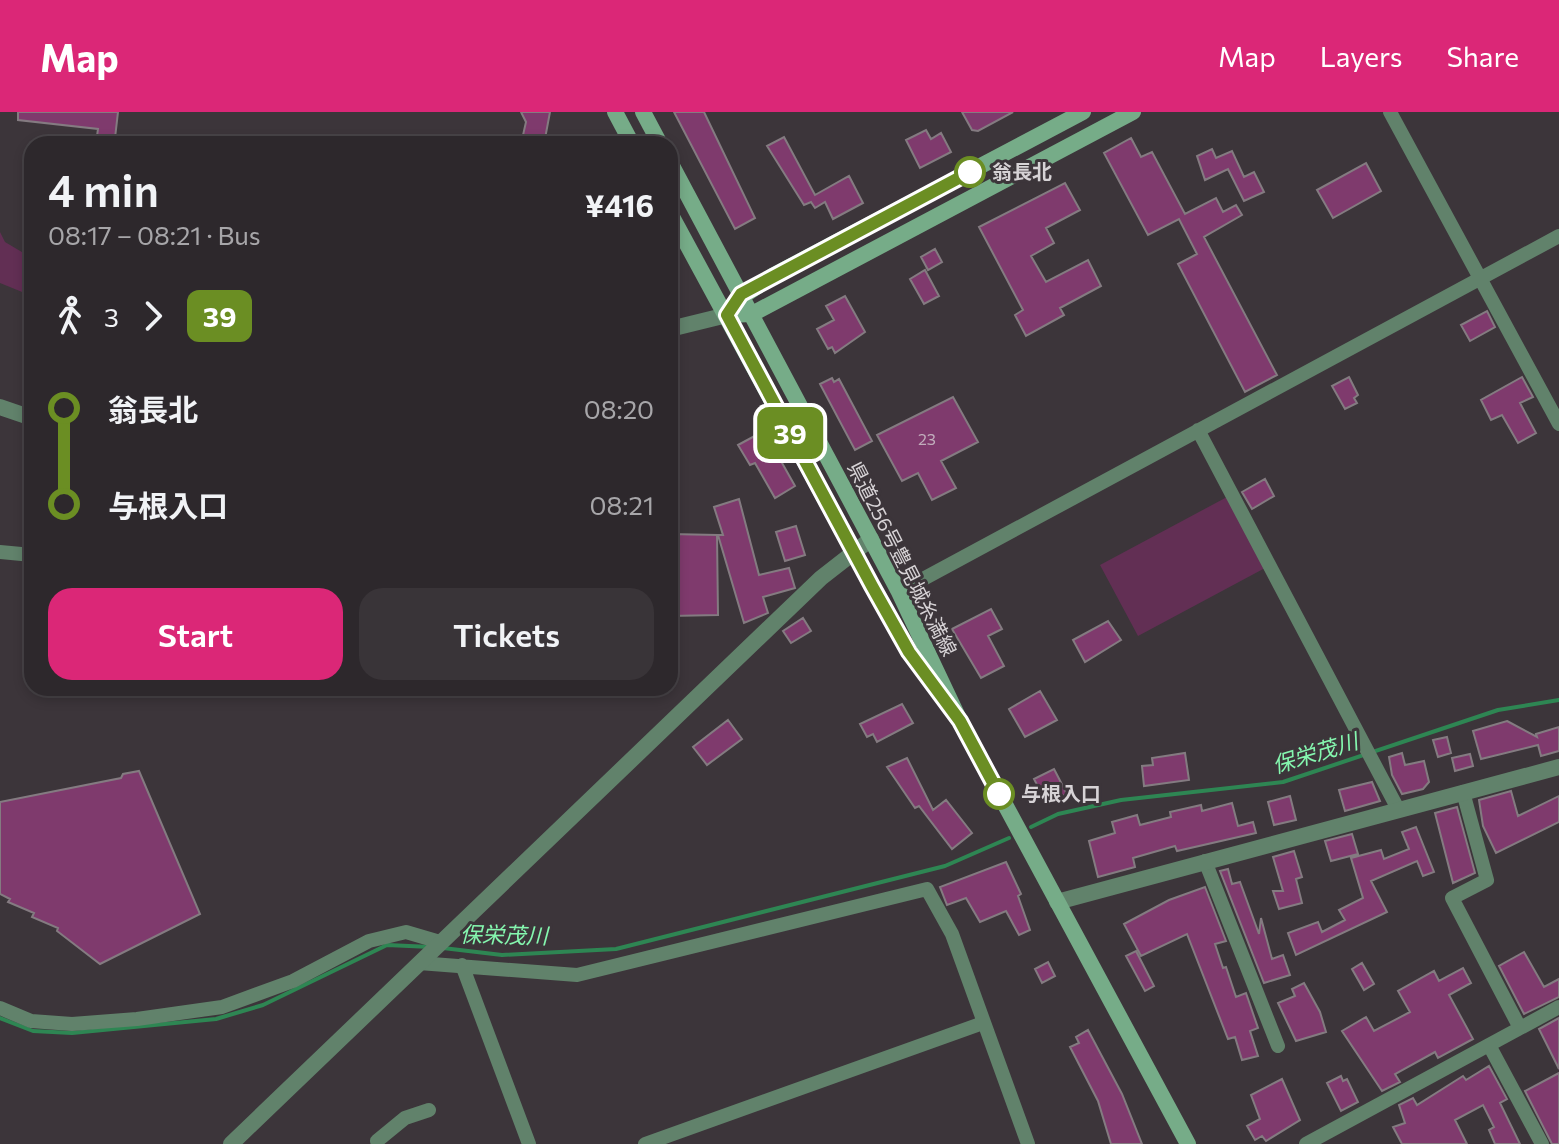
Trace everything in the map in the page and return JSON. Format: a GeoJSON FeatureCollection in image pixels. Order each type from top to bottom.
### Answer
{"type":"FeatureCollection","features":[{"type":"Feature","properties":{"kind":"main road"},"geometry":{"type":"LineString","coordinates":[[615,112],[628,136]]}},
{"type":"Feature","properties":{"kind":"main road"},"geometry":{"type":"LineString","coordinates":[[643,112],[656,136]]}},
{"type":"Feature","properties":{"kind":"main road"},"geometry":{"type":"LineString","coordinates":[[727,315],[741,294],[1083,112]]}},
{"type":"Feature","properties":{"kind":"main road"},"geometry":{"type":"LineString","coordinates":[[727,315],[752,314],[1133,112]]}},
{"type":"Feature","properties":{"kind":"main road","name":"県道256号豊見城糸満線"},"geometry":{"type":"LineString","coordinates":[[678,177],[899,592],[960,721],[1188,1144]]}},
{"type":"Feature","properties":{"kind":"main road","name":"県道256号豊見城糸満線"},"geometry":{"type":"LineString","coordinates":[[678,227],[909,652],[960,721]]}},
{"type":"Feature","properties":{"kind":"street"},"geometry":{"type":"LineString","coordinates":[[1390,112],[1559,424]]}},
{"type":"Feature","properties":{"kind":"street"},"geometry":{"type":"LineString","coordinates":[[899,592],[1559,236]]}},
{"type":"Feature","properties":{"kind":"street"},"geometry":{"type":"LineString","coordinates":[[678,327],[727,315]]}},
{"type":"Feature","properties":{"kind":"street"},"geometry":{"type":"LineString","coordinates":[[0,407],[24,415]]}},
{"type":"Feature","properties":{"kind":"street"},"geometry":{"type":"LineString","coordinates":[[1198,430],[1398,809]]}},
{"type":"Feature","properties":{"kind":"street"},"geometry":{"type":"LineString","coordinates":[[231,1144],[821,578],[871,539]]}},
{"type":"Feature","properties":{"kind":"street"},"geometry":{"type":"LineString","coordinates":[[0,552],[24,554]]}},
{"type":"Feature","properties":{"kind":"street"},"geometry":{"type":"LineString","coordinates":[[1057,902],[1559,767]]}},
{"type":"Feature","properties":{"kind":"street"},"geometry":{"type":"LineString","coordinates":[[1463,792],[1487,880],[1452,898],[1520,1028]]}},
{"type":"Feature","properties":{"kind":"street"},"geometry":{"type":"LineString","coordinates":[[1205,861],[1278,1046]]}},
{"type":"Feature","properties":{"kind":"street"},"geometry":{"type":"LineString","coordinates":[[0,1008],[31,1021],[72,1024],[222,1007],[293,981],[369,941],[406,932],[431,951],[462,965],[577,975],[927,889],[952,934],[1028,1144]]}},
{"type":"Feature","properties":{"kind":"street"},"geometry":{"type":"LineString","coordinates":[[462,965],[529,1144]]}},
{"type":"Feature","properties":{"kind":"street"},"geometry":{"type":"LineString","coordinates":[[1306,1144],[1559,1007]]}},
{"type":"Feature","properties":{"kind":"street"},"geometry":{"type":"LineString","coordinates":[[645,1144],[983,1023]]}},
{"type":"Feature","properties":{"kind":"street"},"geometry":{"type":"LineString","coordinates":[[1489,1045],[1542,1144]]}},
{"type":"Feature","properties":{"kind":"street"},"geometry":{"type":"LineString","coordinates":[[376,1143],[405,1118],[429,1110]]}},
{"type":"Feature","properties":{"kind":"shaded area"},"geometry":{"type":"Polygon","coordinates":[[[0,232],[5,242],[24,253],[24,293],[0,283],[0,232]]]}},
{"type":"Feature","properties":{"kind":"shaded area"},"geometry":{"type":"Polygon","coordinates":[[[1227,497],[1265,568],[1138,636],[1100,565],[1227,497]]]}},
{"type":"Feature","properties":{"kind":"building"},"geometry":{"type":"Polygon","coordinates":[[[18,112],[118,112],[115,136],[97,136],[98,129],[18,120],[18,112]]]}},
{"type":"Feature","properties":{"kind":"building"},"geometry":{"type":"Polygon","coordinates":[[[521,112],[550,112],[546,136],[523,136],[526,122],[521,112]]]}},
{"type":"Feature","properties":{"kind":"building"},"geometry":{"type":"Polygon","coordinates":[[[674,112],[704,112],[755,218],[735,229],[674,112]]]}},
{"type":"Feature","properties":{"kind":"building"},"geometry":{"type":"Polygon","coordinates":[[[962,112],[1013,112],[978,131],[972,130],[962,112]]]}},
{"type":"Feature","properties":{"kind":"building"},"geometry":{"type":"Polygon","coordinates":[[[926,130],[931,139],[941,133],[951,152],[920,168],[906,140],[926,130]]]}},
{"type":"Feature","properties":{"kind":"building"},"geometry":{"type":"Polygon","coordinates":[[[784,137],[815,195],[849,176],[863,203],[833,219],[825,202],[815,208],[811,202],[804,205],[767,146],[784,137]]]}},
{"type":"Feature","properties":{"kind":"building"},"geometry":{"type":"Polygon","coordinates":[[[1131,138],[1141,157],[1152,152],[1185,214],[1216,198],[1223,212],[1236,205],[1242,215],[1204,237],[1277,375],[1245,392],[1178,264],[1197,254],[1179,219],[1148,235],[1104,153],[1131,138]]]}},
{"type":"Feature","properties":{"kind":"building"},"geometry":{"type":"Polygon","coordinates":[[[1212,149],[1216,158],[1232,151],[1244,177],[1254,172],[1264,192],[1244,201],[1228,169],[1205,180],[1197,156],[1212,149]]]}},
{"type":"Feature","properties":{"kind":"building"},"geometry":{"type":"Polygon","coordinates":[[[1366,163],[1381,191],[1333,218],[1317,190],[1366,163]]]}},
{"type":"Feature","properties":{"kind":"building"},"geometry":{"type":"Polygon","coordinates":[[[1065,183],[1080,210],[1046,228],[1054,243],[1031,256],[1046,282],[1088,260],[1101,286],[1060,308],[1064,315],[1026,336],[1015,315],[1023,310],[979,227],[1065,183]]]}},
{"type":"Feature","properties":{"kind":"building"},"geometry":{"type":"Polygon","coordinates":[[[935,249],[942,262],[928,270],[921,257],[935,249]]]}},
{"type":"Feature","properties":{"kind":"building"},"geometry":{"type":"Polygon","coordinates":[[[925,270],[939,296],[924,304],[910,279],[925,270]]]}},
{"type":"Feature","properties":{"kind":"building"},"geometry":{"type":"Polygon","coordinates":[[[845,296],[865,332],[835,353],[832,347],[828,349],[817,329],[834,320],[826,306],[845,296]]]}},
{"type":"Feature","properties":{"kind":"building"},"geometry":{"type":"Polygon","coordinates":[[[1487,311],[1495,327],[1470,341],[1461,325],[1487,311]]]}},
{"type":"Feature","properties":{"kind":"building"},"geometry":{"type":"Polygon","coordinates":[[[1349,377],[1358,395],[1354,398],[1357,403],[1345,409],[1332,386],[1349,377]]]}},
{"type":"Feature","properties":{"kind":"building"},"geometry":{"type":"Polygon","coordinates":[[[1522,377],[1533,397],[1520,403],[1536,433],[1518,443],[1502,415],[1491,420],[1481,400],[1522,377]]]}},
{"type":"Feature","properties":{"kind":"building"},"geometry":{"type":"Polygon","coordinates":[[[832,378],[834,382],[839,379],[872,441],[855,450],[820,384],[832,378]]]}},
{"type":"Feature","properties":{"kind":"building"},"geometry":{"type":"Polygon","coordinates":[[[953,397],[978,442],[941,461],[956,488],[932,500],[918,473],[902,481],[877,435],[953,397]]]}},
{"type":"Feature","properties":{"kind":"building"},"geometry":{"type":"Polygon","coordinates":[[[764,431],[795,486],[775,498],[755,463],[750,465],[738,445],[764,431]]]}},
{"type":"Feature","properties":{"kind":"building"},"geometry":{"type":"Polygon","coordinates":[[[1265,479],[1274,496],[1252,509],[1242,492],[1265,479]]]}},
{"type":"Feature","properties":{"kind":"building"},"geometry":{"type":"Polygon","coordinates":[[[739,499],[759,575],[789,568],[795,588],[763,597],[768,613],[744,623],[718,535],[723,535],[714,507],[739,499]]]}},
{"type":"Feature","properties":{"kind":"building"},"geometry":{"type":"Polygon","coordinates":[[[796,526],[805,555],[785,561],[776,532],[796,526]]]}},
{"type":"Feature","properties":{"kind":"building"},"geometry":{"type":"Polygon","coordinates":[[[678,534],[717,535],[718,615],[678,616],[678,534]]]}},
{"type":"Feature","properties":{"kind":"building"},"geometry":{"type":"Polygon","coordinates":[[[991,609],[1002,629],[988,636],[1004,666],[981,678],[952,629],[991,609]]]}},
{"type":"Feature","properties":{"kind":"building"},"geometry":{"type":"Polygon","coordinates":[[[803,618],[811,631],[791,643],[783,631],[803,618]]]}},
{"type":"Feature","properties":{"kind":"building"},"geometry":{"type":"Polygon","coordinates":[[[1108,621],[1121,640],[1085,662],[1073,640],[1108,621]]]}},
{"type":"Feature","properties":{"kind":"building"},"geometry":{"type":"Polygon","coordinates":[[[1040,691],[1057,720],[1025,737],[1009,709],[1040,691]]]}},
{"type":"Feature","properties":{"kind":"building"},"geometry":{"type":"Polygon","coordinates":[[[902,704],[913,723],[877,742],[873,734],[867,737],[860,724],[902,704]]]}},
{"type":"Feature","properties":{"kind":"building"},"geometry":{"type":"Polygon","coordinates":[[[728,720],[742,739],[707,765],[693,747],[728,720]]]}},
{"type":"Feature","properties":{"kind":"building"},"geometry":{"type":"Polygon","coordinates":[[[1507,721],[1537,737],[1536,734],[1559,727],[1559,751],[1541,756],[1538,745],[1481,759],[1473,731],[1507,721]]]}},
{"type":"Feature","properties":{"kind":"building"},"geometry":{"type":"Polygon","coordinates":[[[1447,737],[1451,753],[1438,757],[1433,740],[1447,737]]]}},
{"type":"Feature","properties":{"kind":"building"},"geometry":{"type":"Polygon","coordinates":[[[1185,753],[1189,780],[1144,786],[1142,766],[1153,765],[1152,758],[1185,753]]]}},
{"type":"Feature","properties":{"kind":"building"},"geometry":{"type":"Polygon","coordinates":[[[1402,753],[1405,765],[1424,761],[1429,782],[1423,789],[1402,794],[1392,775],[1389,757],[1402,753]]]}},
{"type":"Feature","properties":{"kind":"building"},"geometry":{"type":"Polygon","coordinates":[[[1470,754],[1473,766],[1455,771],[1452,758],[1470,754]]]}},
{"type":"Feature","properties":{"kind":"building"},"geometry":{"type":"Polygon","coordinates":[[[907,758],[933,810],[946,800],[972,833],[952,849],[919,806],[915,808],[887,767],[907,758]]]}},
{"type":"Feature","properties":{"kind":"building"},"geometry":{"type":"Polygon","coordinates":[[[1054,769],[1067,794],[1047,804],[1034,779],[1054,769]]]}},
{"type":"Feature","properties":{"kind":"building"},"geometry":{"type":"Polygon","coordinates":[[[139,771],[200,914],[100,964],[57,931],[58,928],[32,917],[34,913],[8,902],[10,899],[0,894],[0,802],[121,778],[123,774],[139,771]]]}},
{"type":"Feature","properties":{"kind":"building"},"geometry":{"type":"Polygon","coordinates":[[[1372,782],[1380,801],[1345,811],[1339,790],[1372,782]]]}},
{"type":"Feature","properties":{"kind":"building"},"geometry":{"type":"Polygon","coordinates":[[[1511,791],[1518,816],[1559,796],[1559,822],[1496,853],[1483,826],[1479,800],[1511,791]]]}},
{"type":"Feature","properties":{"kind":"building"},"geometry":{"type":"Polygon","coordinates":[[[1290,796],[1296,820],[1274,825],[1268,802],[1290,796]]]}},
{"type":"Feature","properties":{"kind":"building"},"geometry":{"type":"Polygon","coordinates":[[[1232,803],[1238,826],[1253,822],[1256,833],[1177,851],[1175,846],[1133,858],[1135,867],[1098,877],[1089,841],[1115,833],[1112,822],[1137,815],[1140,825],[1171,817],[1170,812],[1201,805],[1202,811],[1232,803]]]}},
{"type":"Feature","properties":{"kind":"building"},"geometry":{"type":"Polygon","coordinates":[[[1457,807],[1475,873],[1453,883],[1435,813],[1457,807]]]}},
{"type":"Feature","properties":{"kind":"building"},"geometry":{"type":"Polygon","coordinates":[[[1416,827],[1434,872],[1423,876],[1417,861],[1371,881],[1387,912],[1296,955],[1288,933],[1318,922],[1322,932],[1345,920],[1339,910],[1363,898],[1351,858],[1381,850],[1384,859],[1409,849],[1402,832],[1416,827]]]}},
{"type":"Feature","properties":{"kind":"building"},"geometry":{"type":"Polygon","coordinates":[[[1352,834],[1358,854],[1331,861],[1325,841],[1352,834]]]}},
{"type":"Feature","properties":{"kind":"building"},"geometry":{"type":"Polygon","coordinates":[[[1294,851],[1302,877],[1296,879],[1302,903],[1279,909],[1273,891],[1283,891],[1273,857],[1294,851]]]}},
{"type":"Feature","properties":{"kind":"building"},"geometry":{"type":"Polygon","coordinates":[[[1006,862],[1021,894],[1018,896],[1030,930],[1019,935],[1006,911],[980,922],[966,898],[947,905],[940,887],[1006,862]]]}},
{"type":"Feature","properties":{"kind":"building"},"geometry":{"type":"Polygon","coordinates":[[[1228,869],[1232,884],[1240,882],[1259,934],[1261,918],[1272,959],[1283,955],[1290,975],[1264,983],[1220,871],[1228,869]]]}},
{"type":"Feature","properties":{"kind":"building"},"geometry":{"type":"Polygon","coordinates":[[[1205,887],[1226,941],[1215,944],[1223,968],[1226,967],[1236,997],[1246,993],[1258,1028],[1250,1031],[1258,1056],[1242,1060],[1235,1037],[1228,1039],[1187,934],[1141,956],[1124,924],[1169,900],[1205,887]]]}},
{"type":"Feature","properties":{"kind":"building"},"geometry":{"type":"Polygon","coordinates":[[[1136,951],[1154,986],[1145,991],[1126,956],[1136,951]]]}},
{"type":"Feature","properties":{"kind":"building"},"geometry":{"type":"Polygon","coordinates":[[[1524,952],[1544,987],[1559,979],[1559,997],[1524,1014],[1499,966],[1524,952]]]}},
{"type":"Feature","properties":{"kind":"building"},"geometry":{"type":"Polygon","coordinates":[[[1048,962],[1055,976],[1042,983],[1035,969],[1048,962]]]}},
{"type":"Feature","properties":{"kind":"building"},"geometry":{"type":"Polygon","coordinates":[[[1362,963],[1374,984],[1364,990],[1352,969],[1362,963]]]}},
{"type":"Feature","properties":{"kind":"building"},"geometry":{"type":"Polygon","coordinates":[[[1463,968],[1471,983],[1449,995],[1473,1039],[1438,1058],[1435,1052],[1395,1074],[1400,1082],[1382,1091],[1342,1031],[1366,1017],[1374,1031],[1410,1012],[1398,991],[1434,971],[1439,981],[1463,968]]]}},
{"type":"Feature","properties":{"kind":"building"},"geometry":{"type":"Polygon","coordinates":[[[1304,983],[1320,1012],[1326,1032],[1296,1041],[1278,1003],[1295,996],[1292,989],[1304,983]]]}},
{"type":"Feature","properties":{"kind":"building"},"geometry":{"type":"Polygon","coordinates":[[[1559,1018],[1559,1069],[1539,1029],[1559,1018]]]}},
{"type":"Feature","properties":{"kind":"building"},"geometry":{"type":"Polygon","coordinates":[[[1088,1030],[1122,1094],[1142,1144],[1111,1144],[1098,1101],[1070,1047],[1079,1043],[1076,1037],[1088,1030]]]}},
{"type":"Feature","properties":{"kind":"building"},"geometry":{"type":"Polygon","coordinates":[[[1489,1066],[1507,1099],[1500,1103],[1520,1144],[1495,1144],[1489,1130],[1494,1127],[1483,1105],[1455,1120],[1467,1144],[1402,1144],[1393,1127],[1405,1123],[1399,1105],[1413,1098],[1417,1105],[1463,1076],[1466,1080],[1489,1066]]]}},
{"type":"Feature","properties":{"kind":"building"},"geometry":{"type":"Polygon","coordinates":[[[1559,1073],[1559,1144],[1552,1144],[1525,1091],[1559,1073]]]}},
{"type":"Feature","properties":{"kind":"building"},"geometry":{"type":"Polygon","coordinates":[[[1341,1076],[1343,1081],[1347,1079],[1358,1102],[1341,1111],[1327,1083],[1341,1076]]]}},
{"type":"Feature","properties":{"kind":"building"},"geometry":{"type":"Polygon","coordinates":[[[1282,1079],[1300,1120],[1266,1141],[1262,1136],[1255,1140],[1247,1126],[1260,1119],[1251,1095],[1282,1079]]]}},
{"type":"Feature","properties":{"kind":"waterway","name":"保栄茂川"},"geometry":{"type":"LineString","coordinates":[[1031,827],[1058,814],[1121,800],[1283,782],[1498,710],[1559,700]]}},
{"type":"Feature","properties":{"kind":"waterway","name":"保栄茂川"},"geometry":{"type":"LineString","coordinates":[[443,948],[502,955],[616,949],[945,866],[1009,838]]}},
{"type":"Feature","properties":{"kind":"waterway","name":"保栄茂川"},"geometry":{"type":"LineString","coordinates":[[0,1018],[33,1031],[72,1033],[216,1019],[263,1005],[387,945],[431,947]]}},
{"type":"Feature","properties":{"kind":"bus line","name":"39"},"geometry":{"type":"LineString","coordinates":[[970,172],[741,294],[727,315],[909,652],[960,721],[999,794]]}},
{"type":"Feature","properties":{"kind":"place","name":"翁長北"},"geometry":{"type":"Point","coordinates":[970,172]}},
{"type":"Feature","properties":{"kind":"place","name":"与根入口"},"geometry":{"type":"Point","coordinates":[999,794]}}]}
